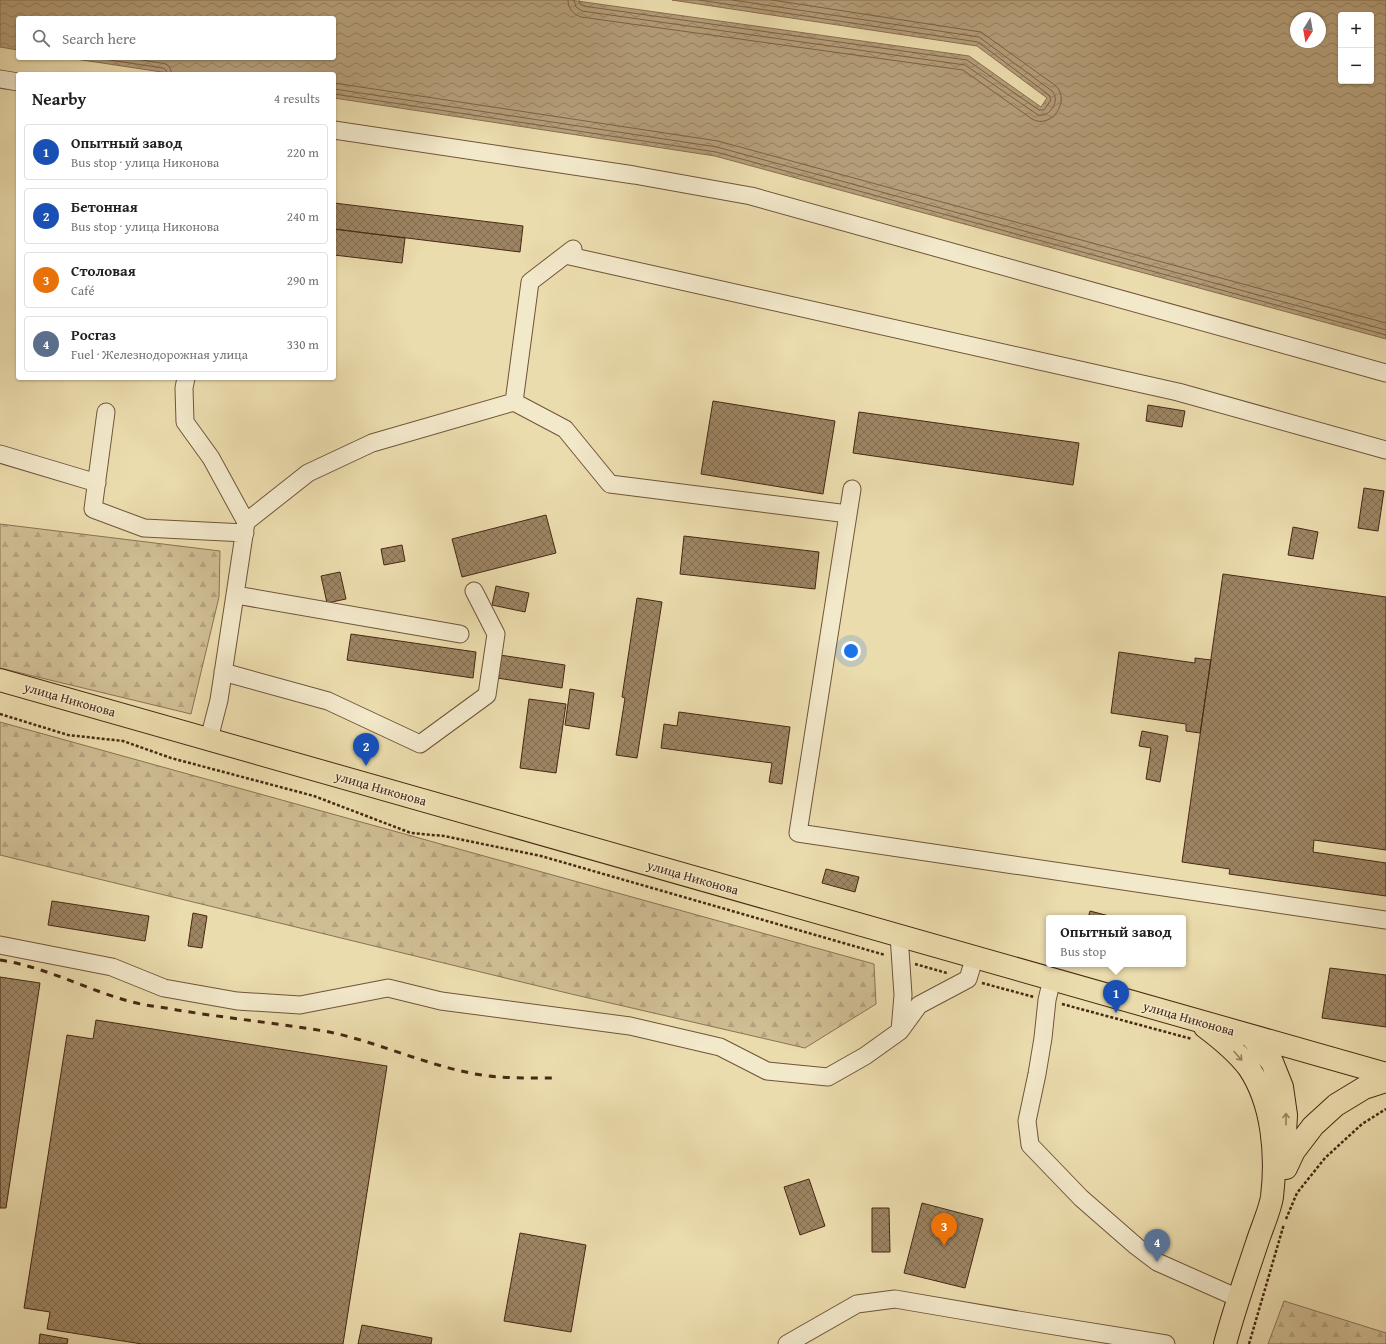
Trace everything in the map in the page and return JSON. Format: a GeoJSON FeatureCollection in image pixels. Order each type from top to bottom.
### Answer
{"type":"FeatureCollection","features":[{"type":"Feature","properties":{"kind":"main road","name":"улица Никонова"},"geometry":{"type":"LineString","coordinates":[[0,680],[899,936],[975,956],[1052,979],[1196,1030],[1251,1036],[1386,1074]]}},
{"type":"Feature","properties":{"kind":"main road"},"geometry":{"type":"LineString","coordinates":[[1196,1030],[1227,1044],[1248,1068],[1263,1096],[1272,1132],[1274,1156],[1272,1198]]}},
{"type":"Feature","properties":{"kind":"main road"},"geometry":{"type":"LineString","coordinates":[[1225,1344],[1238,1298],[1272,1198],[1285,1149],[1286,1115],[1282,1087],[1272,1062],[1251,1036]]}},
{"type":"Feature","properties":{"kind":"main road"},"geometry":{"type":"LineString","coordinates":[[1272,1198],[1294,1151],[1313,1126],[1336,1105],[1364,1088],[1386,1081]]}},
{"type":"Feature","properties":{"kind":"main road"},"geometry":{"type":"LineString","coordinates":[[1272,1198],[1321,1135],[1351,1111],[1386,1096]]}},
{"type":"Feature","properties":{"kind":"street"},"geometry":{"type":"LineString","coordinates":[[0,79],[16,82]]}},
{"type":"Feature","properties":{"kind":"street"},"geometry":{"type":"LineString","coordinates":[[336,130],[634,176],[751,196],[1386,373]]}},
{"type":"Feature","properties":{"kind":"street"},"geometry":{"type":"LineString","coordinates":[[514,402],[530,282],[569,252],[1178,392],[1386,450]]}},
{"type":"Feature","properties":{"kind":"street"},"geometry":{"type":"LineString","coordinates":[[186,380],[184,388],[185,422],[211,458],[245,528],[219,700],[209,739]]}},
{"type":"Feature","properties":{"kind":"street"},"geometry":{"type":"LineString","coordinates":[[106,412],[93,509],[144,528],[245,528],[308,474],[372,443],[514,402],[565,429],[610,484],[848,514]]}},
{"type":"Feature","properties":{"kind":"street"},"geometry":{"type":"LineString","coordinates":[[0,454],[97,483]]}},
{"type":"Feature","properties":{"kind":"street"},"geometry":{"type":"LineString","coordinates":[[852,489],[798,833],[1386,920]]}},
{"type":"Feature","properties":{"kind":"street"},"geometry":{"type":"LineString","coordinates":[[223,672],[328,701],[420,744],[487,695],[496,634],[474,591]]}},
{"type":"Feature","properties":{"kind":"street"},"geometry":{"type":"LineString","coordinates":[[236,595],[460,634]]}},
{"type":"Feature","properties":{"kind":"street"},"geometry":{"type":"LineString","coordinates":[[899,936],[903,995],[900,1031]]}},
{"type":"Feature","properties":{"kind":"street"},"geometry":{"type":"LineString","coordinates":[[0,944],[112,967],[164,988],[237,1001],[300,1005],[388,988],[441,1001],[630,1026],[720,1047],[767,1071],[828,1077],[865,1056],[900,1031],[919,1005],[968,979],[975,956]]}},
{"type":"Feature","properties":{"kind":"street"},"geometry":{"type":"LineString","coordinates":[[1052,979],[1047,1000],[1038,1074],[1027,1122],[1030,1145],[1081,1198],[1136,1246],[1157,1262],[1238,1298]]}},
{"type":"Feature","properties":{"kind":"street"},"geometry":{"type":"LineString","coordinates":[[787,1344],[857,1304],[895,1298],[1166,1344]]}},
{"type":"Feature","properties":{"kind":"path"},"geometry":{"type":"LineString","coordinates":[[0,714],[68,734],[123,741],[171,758],[314,796],[411,833],[444,836],[541,856],[901,960],[1047,1000],[1196,1030]]}},
{"type":"Feature","properties":{"kind":"path"},"geometry":{"type":"LineString","coordinates":[[1249,1344],[1285,1220],[1297,1193],[1326,1158],[1362,1124],[1386,1109]]}},
{"type":"Feature","properties":{"kind":"green space"},"geometry":{"type":"Polygon","coordinates":[[[0,524],[220,551],[219,597],[191,714],[0,668],[0,524]]]}},
{"type":"Feature","properties":{"kind":"green space"},"geometry":{"type":"Polygon","coordinates":[[[0,722],[874,964],[876,1004],[805,1048],[567,993],[0,855],[0,722]]]}},
{"type":"Feature","properties":{"kind":"green space"},"geometry":{"type":"Polygon","coordinates":[[[1284,1301],[1386,1333],[1386,1344],[1268,1344],[1284,1301]]]}},
{"type":"Feature","properties":{"kind":"water"},"geometry":{"type":"Polygon","coordinates":[[[0,0],[570,0],[969,56],[1041,107],[1047,98],[977,46],[672,0],[1386,0],[1386,339],[715,156],[336,98],[336,72],[162,72],[82,60],[336,60],[336,16],[16,16],[16,50],[0,47],[0,0]]]}},
{"type":"Feature","properties":{"kind":"building"},"geometry":{"type":"Polygon","coordinates":[[[336,203],[523,226],[520,252],[336,229],[336,203]]]}},
{"type":"Feature","properties":{"kind":"building"},"geometry":{"type":"Polygon","coordinates":[[[336,229],[405,238],[402,263],[336,255],[336,229]]]}},
{"type":"Feature","properties":{"kind":"building"},"geometry":{"type":"Polygon","coordinates":[[[713,401],[835,421],[823,494],[701,474],[713,401]]]}},
{"type":"Feature","properties":{"kind":"building"},"geometry":{"type":"Polygon","coordinates":[[[1148,405],[1185,411],[1182,427],[1146,421],[1148,405]]]}},
{"type":"Feature","properties":{"kind":"building"},"geometry":{"type":"Polygon","coordinates":[[[859,412],[1079,443],[1073,485],[853,453],[859,412]]]}},
{"type":"Feature","properties":{"kind":"building"},"geometry":{"type":"Polygon","coordinates":[[[1364,488],[1384,491],[1378,531],[1358,528],[1364,488]]]}},
{"type":"Feature","properties":{"kind":"building"},"geometry":{"type":"Polygon","coordinates":[[[546,515],[556,553],[462,577],[452,539],[546,515]]]}},
{"type":"Feature","properties":{"kind":"building"},"geometry":{"type":"Polygon","coordinates":[[[1293,527],[1318,532],[1313,559],[1288,555],[1293,527]]]}},
{"type":"Feature","properties":{"kind":"building"},"geometry":{"type":"Polygon","coordinates":[[[684,536],[819,552],[815,589],[680,574],[684,536]]]}},
{"type":"Feature","properties":{"kind":"building"},"geometry":{"type":"Polygon","coordinates":[[[402,545],[405,561],[384,565],[381,549],[402,545]]]}},
{"type":"Feature","properties":{"kind":"building"},"geometry":{"type":"Polygon","coordinates":[[[340,572],[346,599],[327,603],[321,576],[340,572]]]}},
{"type":"Feature","properties":{"kind":"building"},"geometry":{"type":"Polygon","coordinates":[[[1223,574],[1386,597],[1386,850],[1314,840],[1313,852],[1386,863],[1386,896],[1229,874],[1230,869],[1182,862],[1223,574]]]}},
{"type":"Feature","properties":{"kind":"building"},"geometry":{"type":"Polygon","coordinates":[[[496,586],[529,593],[525,612],[492,605],[496,586]]]}},
{"type":"Feature","properties":{"kind":"building"},"geometry":{"type":"Polygon","coordinates":[[[637,598],[662,602],[637,758],[616,755],[625,698],[622,697],[637,598]]]}},
{"type":"Feature","properties":{"kind":"building"},"geometry":{"type":"Polygon","coordinates":[[[351,634],[476,652],[473,678],[347,660],[351,634]]]}},
{"type":"Feature","properties":{"kind":"building"},"geometry":{"type":"Polygon","coordinates":[[[1119,652],[1195,663],[1195,658],[1211,660],[1200,733],[1186,731],[1186,724],[1111,713],[1119,652]]]}},
{"type":"Feature","properties":{"kind":"building"},"geometry":{"type":"Polygon","coordinates":[[[500,655],[565,665],[562,688],[497,678],[500,655]]]}},
{"type":"Feature","properties":{"kind":"building"},"geometry":{"type":"Polygon","coordinates":[[[570,689],[594,693],[589,729],[565,725],[570,689]]]}},
{"type":"Feature","properties":{"kind":"building"},"geometry":{"type":"Polygon","coordinates":[[[529,699],[566,704],[556,773],[520,768],[529,699]]]}},
{"type":"Feature","properties":{"kind":"building"},"geometry":{"type":"Polygon","coordinates":[[[679,712],[790,727],[782,784],[769,782],[772,763],[661,748],[664,724],[677,726],[679,712]]]}},
{"type":"Feature","properties":{"kind":"building"},"geometry":{"type":"Polygon","coordinates":[[[1142,731],[1168,736],[1160,782],[1146,779],[1151,748],[1139,746],[1142,731]]]}},
{"type":"Feature","properties":{"kind":"building"},"geometry":{"type":"Polygon","coordinates":[[[826,869],[859,877],[855,892],[822,883],[826,869]]]}},
{"type":"Feature","properties":{"kind":"building"},"geometry":{"type":"Polygon","coordinates":[[[52,901],[149,916],[145,941],[48,925],[52,901]]]}},
{"type":"Feature","properties":{"kind":"building"},"geometry":{"type":"Polygon","coordinates":[[[1090,911],[1105,915],[1089,915],[1090,911]]]}},
{"type":"Feature","properties":{"kind":"building"},"geometry":{"type":"Polygon","coordinates":[[[193,913],[207,916],[202,948],[188,946],[193,913]]]}},
{"type":"Feature","properties":{"kind":"building"},"geometry":{"type":"Polygon","coordinates":[[[1330,968],[1386,975],[1386,1027],[1322,1018],[1330,968]]]}},
{"type":"Feature","properties":{"kind":"building"},"geometry":{"type":"Polygon","coordinates":[[[0,977],[40,983],[6,1208],[0,1208],[0,977]]]}},
{"type":"Feature","properties":{"kind":"building"},"geometry":{"type":"Polygon","coordinates":[[[96,1020],[387,1066],[343,1344],[142,1344],[47,1329],[50,1312],[24,1308],[67,1035],[93,1039],[96,1020]]]}},
{"type":"Feature","properties":{"kind":"building"},"geometry":{"type":"Polygon","coordinates":[[[809,1179],[825,1226],[800,1235],[784,1187],[809,1179]]]}},
{"type":"Feature","properties":{"kind":"building"},"geometry":{"type":"Polygon","coordinates":[[[922,1203],[983,1219],[965,1288],[904,1273],[922,1203]]]}},
{"type":"Feature","properties":{"kind":"building"},"geometry":{"type":"Polygon","coordinates":[[[872,1208],[889,1208],[890,1252],[872,1252],[872,1208]]]}},
{"type":"Feature","properties":{"kind":"building"},"geometry":{"type":"Polygon","coordinates":[[[520,1233],[586,1245],[571,1332],[504,1321],[520,1233]]]}},
{"type":"Feature","properties":{"kind":"building"},"geometry":{"type":"Polygon","coordinates":[[[362,1325],[432,1338],[431,1344],[358,1344],[362,1325]]]}},
{"type":"Feature","properties":{"kind":"building"},"geometry":{"type":"Polygon","coordinates":[[[40,1334],[68,1339],[67,1344],[39,1344],[40,1334]]]}},
{"type":"Feature","properties":{"kind":"railway"},"geometry":{"type":"LineString","coordinates":[[0,960],[34,968],[115,997],[138,1003],[195,1013],[324,1031],[360,1040],[448,1068],[488,1076],[511,1078],[556,1078]]}},
{"type":"Feature","properties":{"kind":"place","name":"Бетонная"},"geometry":{"type":"Point","coordinates":[366,766]}},
{"type":"Feature","properties":{"kind":"place","name":"Опытный завод"},"geometry":{"type":"Point","coordinates":[1116,1013]}},
{"type":"Feature","properties":{"kind":"place","name":"Столовая"},"geometry":{"type":"Point","coordinates":[944,1246]}},
{"type":"Feature","properties":{"kind":"place","name":"Росгаз"},"geometry":{"type":"Point","coordinates":[1157,1262]}}]}
